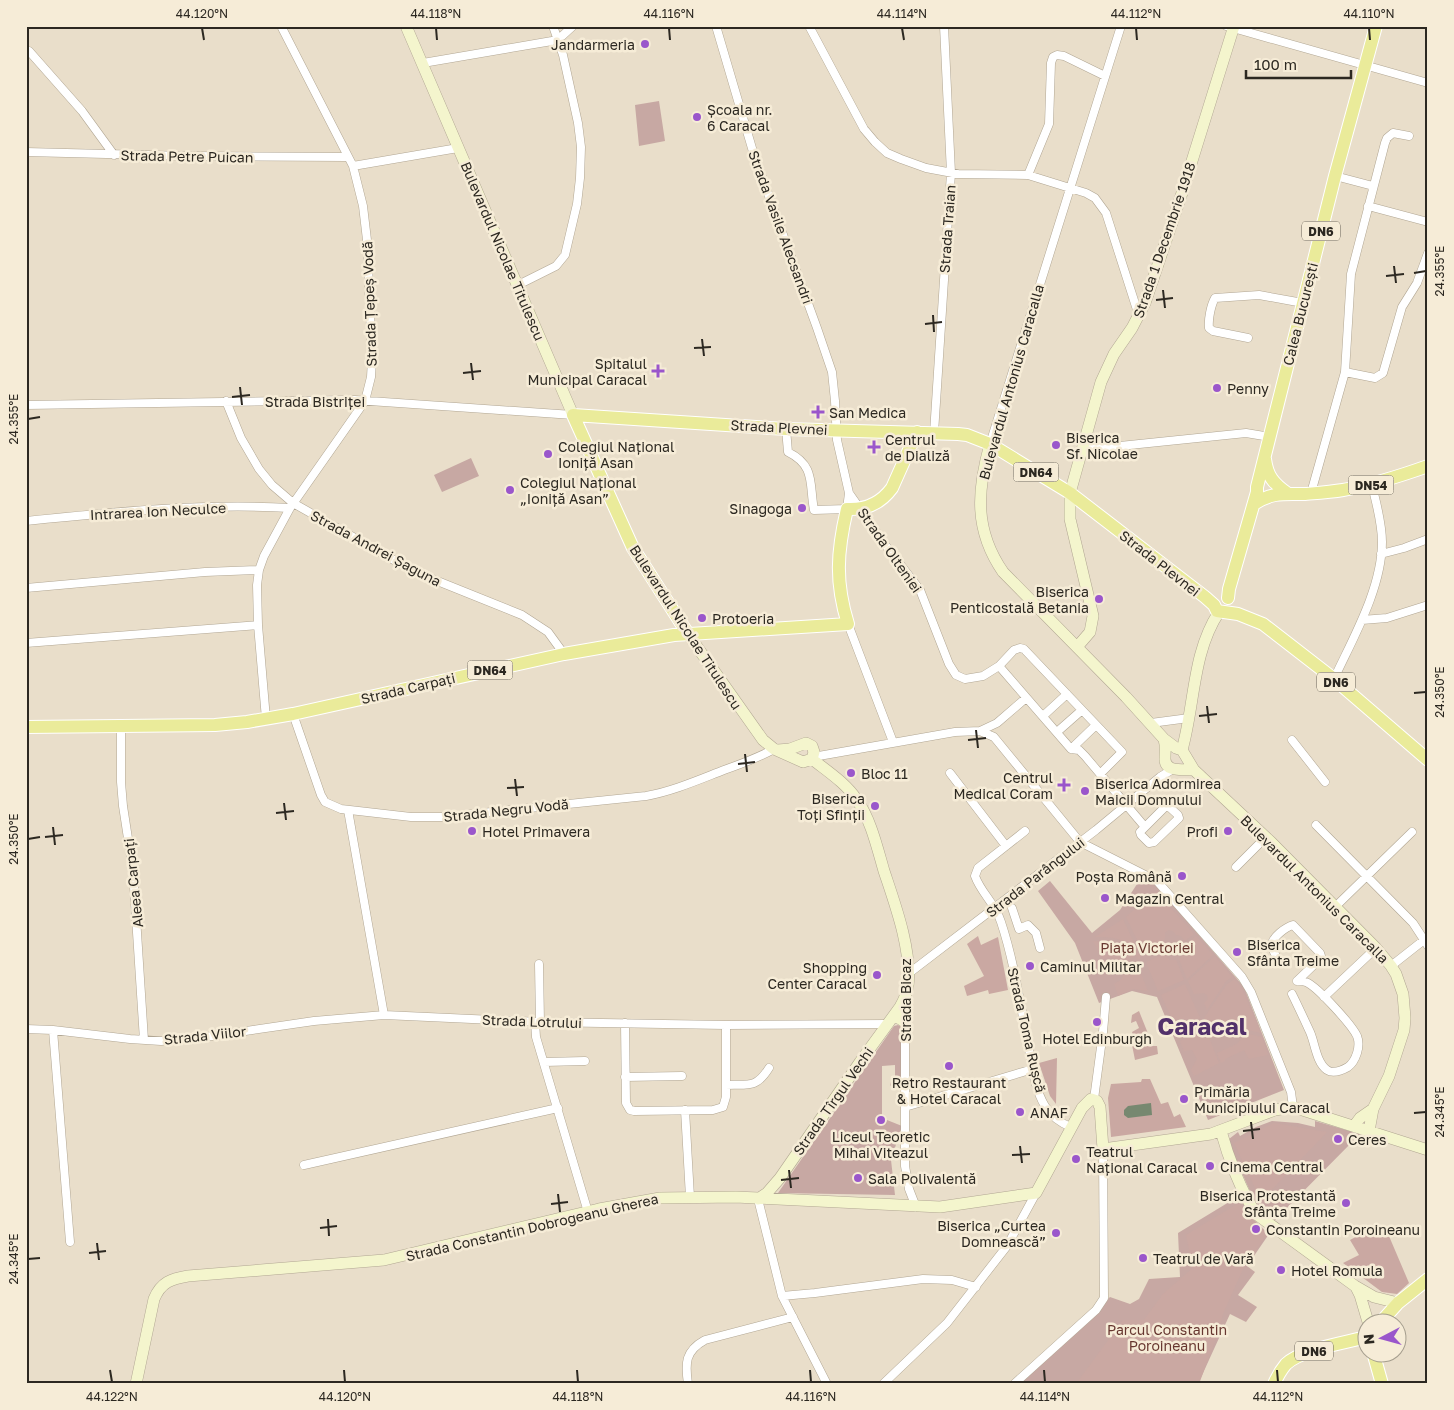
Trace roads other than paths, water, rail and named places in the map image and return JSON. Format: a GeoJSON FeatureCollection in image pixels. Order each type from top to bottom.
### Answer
{"type":"FeatureCollection","features":[{"type":"Feature","properties":{"kind":"main road","name":"Bulevardul Nicolae Titulescu"},"geometry":{"type":"LineString","coordinates":[[406,26],[573,415],[633,548],[688,634],[743,714],[764,740],[776,749],[797,759]]}},
{"type":"Feature","properties":{"kind":"main road","name":"Calea București"},"geometry":{"type":"LineString","coordinates":[[1265,491],[1267,470],[1265,457],[1335,176],[1376,26]]}},
{"type":"Feature","properties":{"kind":"main road","name":"Strada 1 Decembrie 1918"},"geometry":{"type":"LineString","coordinates":[[1077,647],[1090,632],[1094,616],[1070,519],[1070,493],[1093,406],[1104,376],[1114,354],[1139,316],[1182,193],[1231,27]]}},
{"type":"Feature","properties":{"kind":"main road","name":"Strada Plevnei"},"geometry":{"type":"LineString","coordinates":[[573,415],[786,429],[934,432],[967,435],[990,444],[1070,493],[1223,603]]}},
{"type":"Feature","properties":{"kind":"main road"},"geometry":{"type":"LineString","coordinates":[[848,624],[842,607],[838,562],[841,534],[847,509],[862,509],[882,499],[892,488],[917,432]]}},
{"type":"Feature","properties":{"kind":"main road","name":"Bulevardul Antonius Caracalla"},"geometry":{"type":"LineString","coordinates":[[990,444],[984,465],[980,497],[981,522],[995,561],[1012,583],[1151,723],[1176,758],[1194,770],[1266,837],[1376,948],[1396,974],[1403,994],[1406,1018],[1396,1058],[1373,1109],[1369,1131]]}},
{"type":"Feature","properties":{"kind":"main road","name":"DN54"},"geometry":{"type":"LineString","coordinates":[[1265,491],[1311,493],[1372,485],[1428,466]]}},
{"type":"Feature","properties":{"kind":"main road"},"geometry":{"type":"LineString","coordinates":[[1176,758],[1189,718],[1204,640],[1223,603],[1265,491]]}},
{"type":"Feature","properties":{"kind":"main road","name":"DN6"},"geometry":{"type":"LineString","coordinates":[[1223,603],[1263,624],[1334,679],[1428,760]]}},
{"type":"Feature","properties":{"kind":"main road","name":"Strada Carpați"},"geometry":{"type":"LineString","coordinates":[[26,727],[230,724],[293,714],[564,654],[688,634],[848,624]]}},
{"type":"Feature","properties":{"kind":"main road"},"geometry":{"type":"LineString","coordinates":[[802,743],[812,754],[803,762],[797,759],[795,753],[797,747],[802,743]]}},
{"type":"Feature","properties":{"kind":"main road"},"geometry":{"type":"LineString","coordinates":[[776,749],[797,747]]}},
{"type":"Feature","properties":{"kind":"main road","name":"Strada Bicaz"},"geometry":{"type":"LineString","coordinates":[[812,754],[847,788],[862,808],[876,843],[900,923],[908,974],[908,987],[905,999]]}},
{"type":"Feature","properties":{"kind":"main road","name":"Strada Tîrgul Vechi"},"geometry":{"type":"LineString","coordinates":[[758,1199],[767,1193],[780,1178],[905,999]]}},
{"type":"Feature","properties":{"kind":"main road"},"geometry":{"type":"LineString","coordinates":[[889,1021],[897,1017],[905,1022]]}},
{"type":"Feature","properties":{"kind":"main road"},"geometry":{"type":"LineString","coordinates":[[1036,1193],[1085,1103],[1094,1099],[1100,1107],[1103,1149],[1211,1134],[1274,1110],[1293,1107],[1428,1150]]}},
{"type":"Feature","properties":{"kind":"main road","name":"Bulevardul Antonius Caracalla"},"geometry":{"type":"LineString","coordinates":[[1354,1126],[1360,1118],[1373,1109]]}},
{"type":"Feature","properties":{"kind":"main road"},"geometry":{"type":"LineString","coordinates":[[1221,1131],[1238,1178],[1256,1214],[1355,1286],[1374,1297],[1398,1303]]}},
{"type":"Feature","properties":{"kind":"main road","name":"Strada Constantin Dobrogeanu Gherea"},"geometry":{"type":"LineString","coordinates":[[136,1384],[154,1299],[159,1290],[168,1281],[195,1276],[384,1260],[649,1199],[690,1197],[758,1199],[916,1207],[952,1206],[1036,1193]]}},
{"type":"Feature","properties":{"kind":"main road"},"geometry":{"type":"LineString","coordinates":[[1390,1312],[1398,1303],[1428,1279]]}},
{"type":"Feature","properties":{"kind":"main road"},"geometry":{"type":"LineString","coordinates":[[1355,1286],[1365,1312]]}},
{"type":"Feature","properties":{"kind":"main road","name":"DN6"},"geometry":{"type":"LineString","coordinates":[[1274,1384],[1283,1368],[1295,1358],[1306,1353],[1356,1340]]}},
{"type":"Feature","properties":{"kind":"main road"},"geometry":{"type":"LineString","coordinates":[[1376,1362],[1382,1384]]}},
{"type":"Feature","properties":{"kind":"street","name":"Strada Țepeș Vodă"},"geometry":{"type":"LineString","coordinates":[[266,719],[258,625],[257,585],[259,570],[264,556],[292,506],[365,401],[371,377],[373,345],[367,240],[363,206],[353,166],[281,26]]}},
{"type":"Feature","properties":{"kind":"street"},"geometry":{"type":"LineString","coordinates":[[518,285],[549,271],[561,261],[565,254],[576,204],[581,168],[578,123],[558,39],[553,26]]}},
{"type":"Feature","properties":{"kind":"street"},"geometry":{"type":"LineString","coordinates":[[423,63],[541,44],[558,39],[573,26]]}},
{"type":"Feature","properties":{"kind":"street","name":"Strada Vasile Alecsandri"},"geometry":{"type":"LineString","coordinates":[[716,26],[754,155],[828,360],[834,388],[836,430]]}},
{"type":"Feature","properties":{"kind":"street"},"geometry":{"type":"LineString","coordinates":[[809,26],[864,129],[874,142],[887,153],[901,160],[926,168],[951,173],[1028,175],[1086,193],[1095,198],[1110,225],[1139,316]]}},
{"type":"Feature","properties":{"kind":"street","name":"Strada Traian"},"geometry":{"type":"LineString","coordinates":[[934,432],[951,173],[944,26]]}},
{"type":"Feature","properties":{"kind":"street","name":"Bulevardul Antonius Caracalla"},"geometry":{"type":"LineString","coordinates":[[990,444],[1121,26]]}},
{"type":"Feature","properties":{"kind":"street"},"geometry":{"type":"LineString","coordinates":[[1231,27],[1428,83]]}},
{"type":"Feature","properties":{"kind":"street"},"geometry":{"type":"LineString","coordinates":[[29,51],[82,111],[114,155]]}},
{"type":"Feature","properties":{"kind":"street"},"geometry":{"type":"LineString","coordinates":[[1028,175],[1049,124],[1051,63],[1053,57],[1057,54],[1064,56],[1105,76]]}},
{"type":"Feature","properties":{"kind":"street"},"geometry":{"type":"LineString","coordinates":[[1311,493],[1345,372],[1349,282],[1373,186],[1387,138],[1393,133],[1409,136]]}},
{"type":"Feature","properties":{"kind":"street"},"geometry":{"type":"LineString","coordinates":[[353,166],[458,148]]}},
{"type":"Feature","properties":{"kind":"street","name":"Strada Petre Puican"},"geometry":{"type":"LineString","coordinates":[[26,152],[114,155],[348,157]]}},
{"type":"Feature","properties":{"kind":"street"},"geometry":{"type":"LineString","coordinates":[[1335,176],[1373,186]]}},
{"type":"Feature","properties":{"kind":"street"},"geometry":{"type":"LineString","coordinates":[[1368,206],[1428,222]]}},
{"type":"Feature","properties":{"kind":"street"},"geometry":{"type":"LineString","coordinates":[[1345,372],[1375,378],[1383,373],[1402,307],[1418,283],[1428,253]]}},
{"type":"Feature","properties":{"kind":"street"},"geometry":{"type":"LineString","coordinates":[[1248,338],[1209,328],[1215,298],[1259,295],[1303,303]]}},
{"type":"Feature","properties":{"kind":"street","name":"Strada Bistriței"},"geometry":{"type":"LineString","coordinates":[[26,405],[226,401],[365,401],[573,415]]}},
{"type":"Feature","properties":{"kind":"street","name":"Strada Andrei Șaguna"},"geometry":{"type":"LineString","coordinates":[[226,401],[241,438],[259,469],[292,506],[415,572],[522,615],[548,632],[564,654]]}},
{"type":"Feature","properties":{"kind":"street"},"geometry":{"type":"LineString","coordinates":[[786,429],[788,452],[798,457],[809,472],[814,510],[847,509],[849,493],[836,430]]}},
{"type":"Feature","properties":{"kind":"street"},"geometry":{"type":"LineString","coordinates":[[1081,450],[1246,434],[1270,437]]}},
{"type":"Feature","properties":{"kind":"street"},"geometry":{"type":"LineString","coordinates":[[1334,679],[1362,620],[1377,574],[1381,554],[1382,533],[1372,485]]}},
{"type":"Feature","properties":{"kind":"street","name":"Strada Olteniei"},"geometry":{"type":"LineString","coordinates":[[849,493],[920,590],[949,664],[956,675],[960,678],[974,679],[983,676],[999,666],[1017,648],[1024,650],[1068,694]]}},
{"type":"Feature","properties":{"kind":"street","name":"Intrarea Ion Neculce"},"geometry":{"type":"LineString","coordinates":[[26,521],[167,509],[292,506]]}},
{"type":"Feature","properties":{"kind":"street"},"geometry":{"type":"LineString","coordinates":[[1381,554],[1428,539]]}},
{"type":"Feature","properties":{"kind":"street"},"geometry":{"type":"LineString","coordinates":[[26,588],[205,572],[259,570]]}},
{"type":"Feature","properties":{"kind":"street"},"geometry":{"type":"LineString","coordinates":[[1362,620],[1387,618],[1428,605]]}},
{"type":"Feature","properties":{"kind":"street"},"geometry":{"type":"LineString","coordinates":[[848,624],[893,742]]}},
{"type":"Feature","properties":{"kind":"street"},"geometry":{"type":"LineString","coordinates":[[26,643],[258,625]]}},
{"type":"Feature","properties":{"kind":"street"},"geometry":{"type":"LineString","coordinates":[[999,666],[1071,749],[1079,750],[1145,827]]}},
{"type":"Feature","properties":{"kind":"street"},"geometry":{"type":"LineString","coordinates":[[1043,716],[1068,694],[1122,752],[1100,774]]}},
{"type":"Feature","properties":{"kind":"street"},"geometry":{"type":"LineString","coordinates":[[812,754],[839,752],[955,732],[980,731],[997,723],[1026,698]]}},
{"type":"Feature","properties":{"kind":"street"},"geometry":{"type":"LineString","coordinates":[[1056,732],[1082,710]]}},
{"type":"Feature","properties":{"kind":"street","name":"Strada Negru Vodă"},"geometry":{"type":"LineString","coordinates":[[293,714],[320,795],[325,802],[332,807],[348,810],[425,818],[646,796],[690,783],[776,749]]}},
{"type":"Feature","properties":{"kind":"street"},"geometry":{"type":"LineString","coordinates":[[1151,723],[1189,718]]}},
{"type":"Feature","properties":{"kind":"street"},"geometry":{"type":"LineString","coordinates":[[1071,749],[1096,725]]}},
{"type":"Feature","properties":{"kind":"street","name":"Aleea Carpați"},"geometry":{"type":"LineString","coordinates":[[121,726],[121,782],[133,871],[144,1040]]}},
{"type":"Feature","properties":{"kind":"street"},"geometry":{"type":"LineString","coordinates":[[980,731],[994,737],[1080,842],[1157,881],[1245,981],[1291,1092],[1293,1107]]}},
{"type":"Feature","properties":{"kind":"street"},"geometry":{"type":"LineString","coordinates":[[1292,740],[1325,782]]}},
{"type":"Feature","properties":{"kind":"street","name":"Strada Parângului"},"geometry":{"type":"LineString","coordinates":[[908,974],[1126,806],[1160,777],[1176,758]]}},
{"type":"Feature","properties":{"kind":"street"},"geometry":{"type":"LineString","coordinates":[[950,773],[1006,846]]}},
{"type":"Feature","properties":{"kind":"street"},"geometry":{"type":"LineString","coordinates":[[1168,806],[1179,816],[1152,843],[1140,833],[1145,827],[1168,806]]}},
{"type":"Feature","properties":{"kind":"street"},"geometry":{"type":"LineString","coordinates":[[348,810],[384,1014]]}},
{"type":"Feature","properties":{"kind":"street"},"geometry":{"type":"LineString","coordinates":[[1316,824],[1413,922],[1426,943],[1391,966]]}},
{"type":"Feature","properties":{"kind":"street"},"geometry":{"type":"LineString","coordinates":[[996,908],[974,876],[978,868],[1025,831]]}},
{"type":"Feature","properties":{"kind":"street"},"geometry":{"type":"LineString","coordinates":[[1335,907],[1412,832]]}},
{"type":"Feature","properties":{"kind":"street"},"geometry":{"type":"LineString","coordinates":[[1236,867],[1266,837]]}},
{"type":"Feature","properties":{"kind":"street","name":"Strada Toma Rușcă"},"geometry":{"type":"LineString","coordinates":[[996,908],[1014,972],[1040,1096],[1045,1106],[1055,1118],[1071,1127]]}},
{"type":"Feature","properties":{"kind":"street"},"geometry":{"type":"LineString","coordinates":[[1012,908],[1019,929],[1028,925],[1036,933],[1040,948]]}},
{"type":"Feature","properties":{"kind":"street"},"geometry":{"type":"LineString","coordinates":[[1275,954],[1272,947],[1274,939],[1289,926],[1293,925],[1321,956],[1297,980],[1308,982],[1352,1029],[1358,1038],[1358,1051],[1354,1062],[1338,1072],[1328,1071],[1321,1064],[1311,1034],[1292,994]]}},
{"type":"Feature","properties":{"kind":"street"},"geometry":{"type":"LineString","coordinates":[[1324,997],[1376,948]]}},
{"type":"Feature","properties":{"kind":"street"},"geometry":{"type":"LineString","coordinates":[[539,964],[536,1037],[588,1212]]}},
{"type":"Feature","properties":{"kind":"street"},"geometry":{"type":"LineString","coordinates":[[1094,1099],[1106,997]]}},
{"type":"Feature","properties":{"kind":"street","name":"Strada Bicaz"},"geometry":{"type":"LineString","coordinates":[[905,999],[906,1171],[909,1189],[916,1207]]}},
{"type":"Feature","properties":{"kind":"street","name":"Strada Viilor"},"geometry":{"type":"LineString","coordinates":[[26,1029],[53,1030],[144,1040],[185,1039],[314,1021],[384,1014]]}},
{"type":"Feature","properties":{"kind":"street","name":"Strada Lotrului"},"geometry":{"type":"LineString","coordinates":[[384,1014],[537,1022],[726,1025],[889,1021]]}},
{"type":"Feature","properties":{"kind":"street"},"geometry":{"type":"LineString","coordinates":[[625,1023],[626,1103],[628,1107],[634,1110],[713,1110],[723,1107],[726,1102],[726,1025]]}},
{"type":"Feature","properties":{"kind":"street"},"geometry":{"type":"LineString","coordinates":[[53,1030],[70,1242]]}},
{"type":"Feature","properties":{"kind":"street"},"geometry":{"type":"LineString","coordinates":[[544,1062],[585,1061]]}},
{"type":"Feature","properties":{"kind":"street"},"geometry":{"type":"LineString","coordinates":[[726,1085],[754,1084],[762,1078],[769,1068]]}},
{"type":"Feature","properties":{"kind":"street"},"geometry":{"type":"LineString","coordinates":[[905,1107],[1033,1069]]}},
{"type":"Feature","properties":{"kind":"street"},"geometry":{"type":"LineString","coordinates":[[625,1078],[682,1076]]}},
{"type":"Feature","properties":{"kind":"street"},"geometry":{"type":"LineString","coordinates":[[304,1165],[558,1108]]}},
{"type":"Feature","properties":{"kind":"street"},"geometry":{"type":"LineString","coordinates":[[685,1110],[690,1197]]}},
{"type":"Feature","properties":{"kind":"street"},"geometry":{"type":"LineString","coordinates":[[1014,1384],[1096,1310],[1104,1298],[1103,1149]]}},
{"type":"Feature","properties":{"kind":"street"},"geometry":{"type":"LineString","coordinates":[[883,1384],[947,1323],[976,1287],[1007,1246],[1036,1193]]}},
{"type":"Feature","properties":{"kind":"street"},"geometry":{"type":"LineString","coordinates":[[758,1199],[782,1296],[827,1384]]}},
{"type":"Feature","properties":{"kind":"street"},"geometry":{"type":"LineString","coordinates":[[782,1296],[815,1294],[923,1279],[944,1278],[976,1287]]}},
{"type":"Feature","properties":{"kind":"street"},"geometry":{"type":"LineString","coordinates":[[688,1384],[686,1363],[689,1353],[696,1345],[705,1340],[793,1317]]}},
{"type":"Feature","properties":{"kind":"place","name":"Jandarmeria"},"geometry":{"type":"Point","coordinates":[645,44]}},
{"type":"Feature","properties":{"kind":"place","name":"Școala nr. 6 Caracal"},"geometry":{"type":"Point","coordinates":[697,117]}},
{"type":"Feature","properties":{"kind":"place","name":"Spitalul Municipal Caracal"},"geometry":{"type":"Point","coordinates":[658,371]}},
{"type":"Feature","properties":{"kind":"place","name":"Penny"},"geometry":{"type":"Point","coordinates":[1217,388]}},
{"type":"Feature","properties":{"kind":"place","name":"San Medica"},"geometry":{"type":"Point","coordinates":[818,412]}},
{"type":"Feature","properties":{"kind":"place","name":"Biserica Sf. Nicolae"},"geometry":{"type":"Point","coordinates":[1056,445]}},
{"type":"Feature","properties":{"kind":"place","name":"Centrul de Dializă"},"geometry":{"type":"Point","coordinates":[874,447]}},
{"type":"Feature","properties":{"kind":"place","name":"Colegiul Național Ioniță Asan"},"geometry":{"type":"Point","coordinates":[548,454]}},
{"type":"Feature","properties":{"kind":"place","name":"Colegiul Național „Ioniță Asan”"},"geometry":{"type":"Point","coordinates":[510,490]}},
{"type":"Feature","properties":{"kind":"place","name":"Sinagoga"},"geometry":{"type":"Point","coordinates":[802,508]}},
{"type":"Feature","properties":{"kind":"place","name":"Biserica Penticostală Betania"},"geometry":{"type":"Point","coordinates":[1099,599]}},
{"type":"Feature","properties":{"kind":"place","name":"Protoeria"},"geometry":{"type":"Point","coordinates":[702,618]}},
{"type":"Feature","properties":{"kind":"place","name":"Bloc 11"},"geometry":{"type":"Point","coordinates":[851,773]}},
{"type":"Feature","properties":{"kind":"place","name":"Centrul Medical Coram"},"geometry":{"type":"Point","coordinates":[1064,785]}},
{"type":"Feature","properties":{"kind":"place","name":"Biserica Adormirea Maicii Domnului"},"geometry":{"type":"Point","coordinates":[1085,791]}},
{"type":"Feature","properties":{"kind":"place","name":"Biserica Toți Sfinții"},"geometry":{"type":"Point","coordinates":[875,806]}},
{"type":"Feature","properties":{"kind":"place","name":"Hotel Primavera"},"geometry":{"type":"Point","coordinates":[472,831]}},
{"type":"Feature","properties":{"kind":"place","name":"Profi"},"geometry":{"type":"Point","coordinates":[1228,831]}},
{"type":"Feature","properties":{"kind":"place","name":"Poșta Română"},"geometry":{"type":"Point","coordinates":[1182,876]}},
{"type":"Feature","properties":{"kind":"place","name":"Magazin Central"},"geometry":{"type":"Point","coordinates":[1105,898]}},
{"type":"Feature","properties":{"kind":"place","name":"Biserica Sfânta Treime"},"geometry":{"type":"Point","coordinates":[1237,952]}},
{"type":"Feature","properties":{"kind":"place","name":"Caminul Militar"},"geometry":{"type":"Point","coordinates":[1030,966]}},
{"type":"Feature","properties":{"kind":"place","name":"Shopping Center Caracal"},"geometry":{"type":"Point","coordinates":[877,975]}},
{"type":"Feature","properties":{"kind":"place","name":"Hotel Edinburgh"},"geometry":{"type":"Point","coordinates":[1097,1022]}},
{"type":"Feature","properties":{"kind":"place","name":"Retro Restaurant & Hotel Caracal"},"geometry":{"type":"Point","coordinates":[949,1066]}},
{"type":"Feature","properties":{"kind":"place","name":"Primăria Municipiului Caracal"},"geometry":{"type":"Point","coordinates":[1184,1099]}},
{"type":"Feature","properties":{"kind":"place","name":"ANAF"},"geometry":{"type":"Point","coordinates":[1020,1112]}},
{"type":"Feature","properties":{"kind":"place","name":"Liceul Teoretic Mihai Viteazul"},"geometry":{"type":"Point","coordinates":[881,1120]}},
{"type":"Feature","properties":{"kind":"place","name":"Ceres"},"geometry":{"type":"Point","coordinates":[1338,1139]}},
{"type":"Feature","properties":{"kind":"place","name":"Teatrul Național Caracal"},"geometry":{"type":"Point","coordinates":[1076,1159]}},
{"type":"Feature","properties":{"kind":"place","name":"Cinema Central"},"geometry":{"type":"Point","coordinates":[1210,1166]}},
{"type":"Feature","properties":{"kind":"place","name":"Sala Polivalentă"},"geometry":{"type":"Point","coordinates":[858,1178]}},
{"type":"Feature","properties":{"kind":"place","name":"Biserica Protestantă Sfânta Treime"},"geometry":{"type":"Point","coordinates":[1346,1203]}},
{"type":"Feature","properties":{"kind":"place","name":"Constantin Poroineanu"},"geometry":{"type":"Point","coordinates":[1256,1229]}},
{"type":"Feature","properties":{"kind":"place","name":"Biserica „Curtea Domnească”"},"geometry":{"type":"Point","coordinates":[1056,1233]}},
{"type":"Feature","properties":{"kind":"place","name":"Teatrul de Vară"},"geometry":{"type":"Point","coordinates":[1143,1258]}},
{"type":"Feature","properties":{"kind":"place","name":"Hotel Romula"},"geometry":{"type":"Point","coordinates":[1281,1270]}},
{"type":"Feature","properties":{"kind":"district","name":"Caracal"},"geometry":{"type":"Point","coordinates":[1202,1025]}},
{"type":"Feature","properties":{"kind":"park label","name":"Piața Victoriei"},"geometry":{"type":"Point","coordinates":[1147,947]}},
{"type":"Feature","properties":{"kind":"park label","name":"Parcul Constantin Poroineanu"},"geometry":{"type":"Point","coordinates":[1167,1338]}}]}
